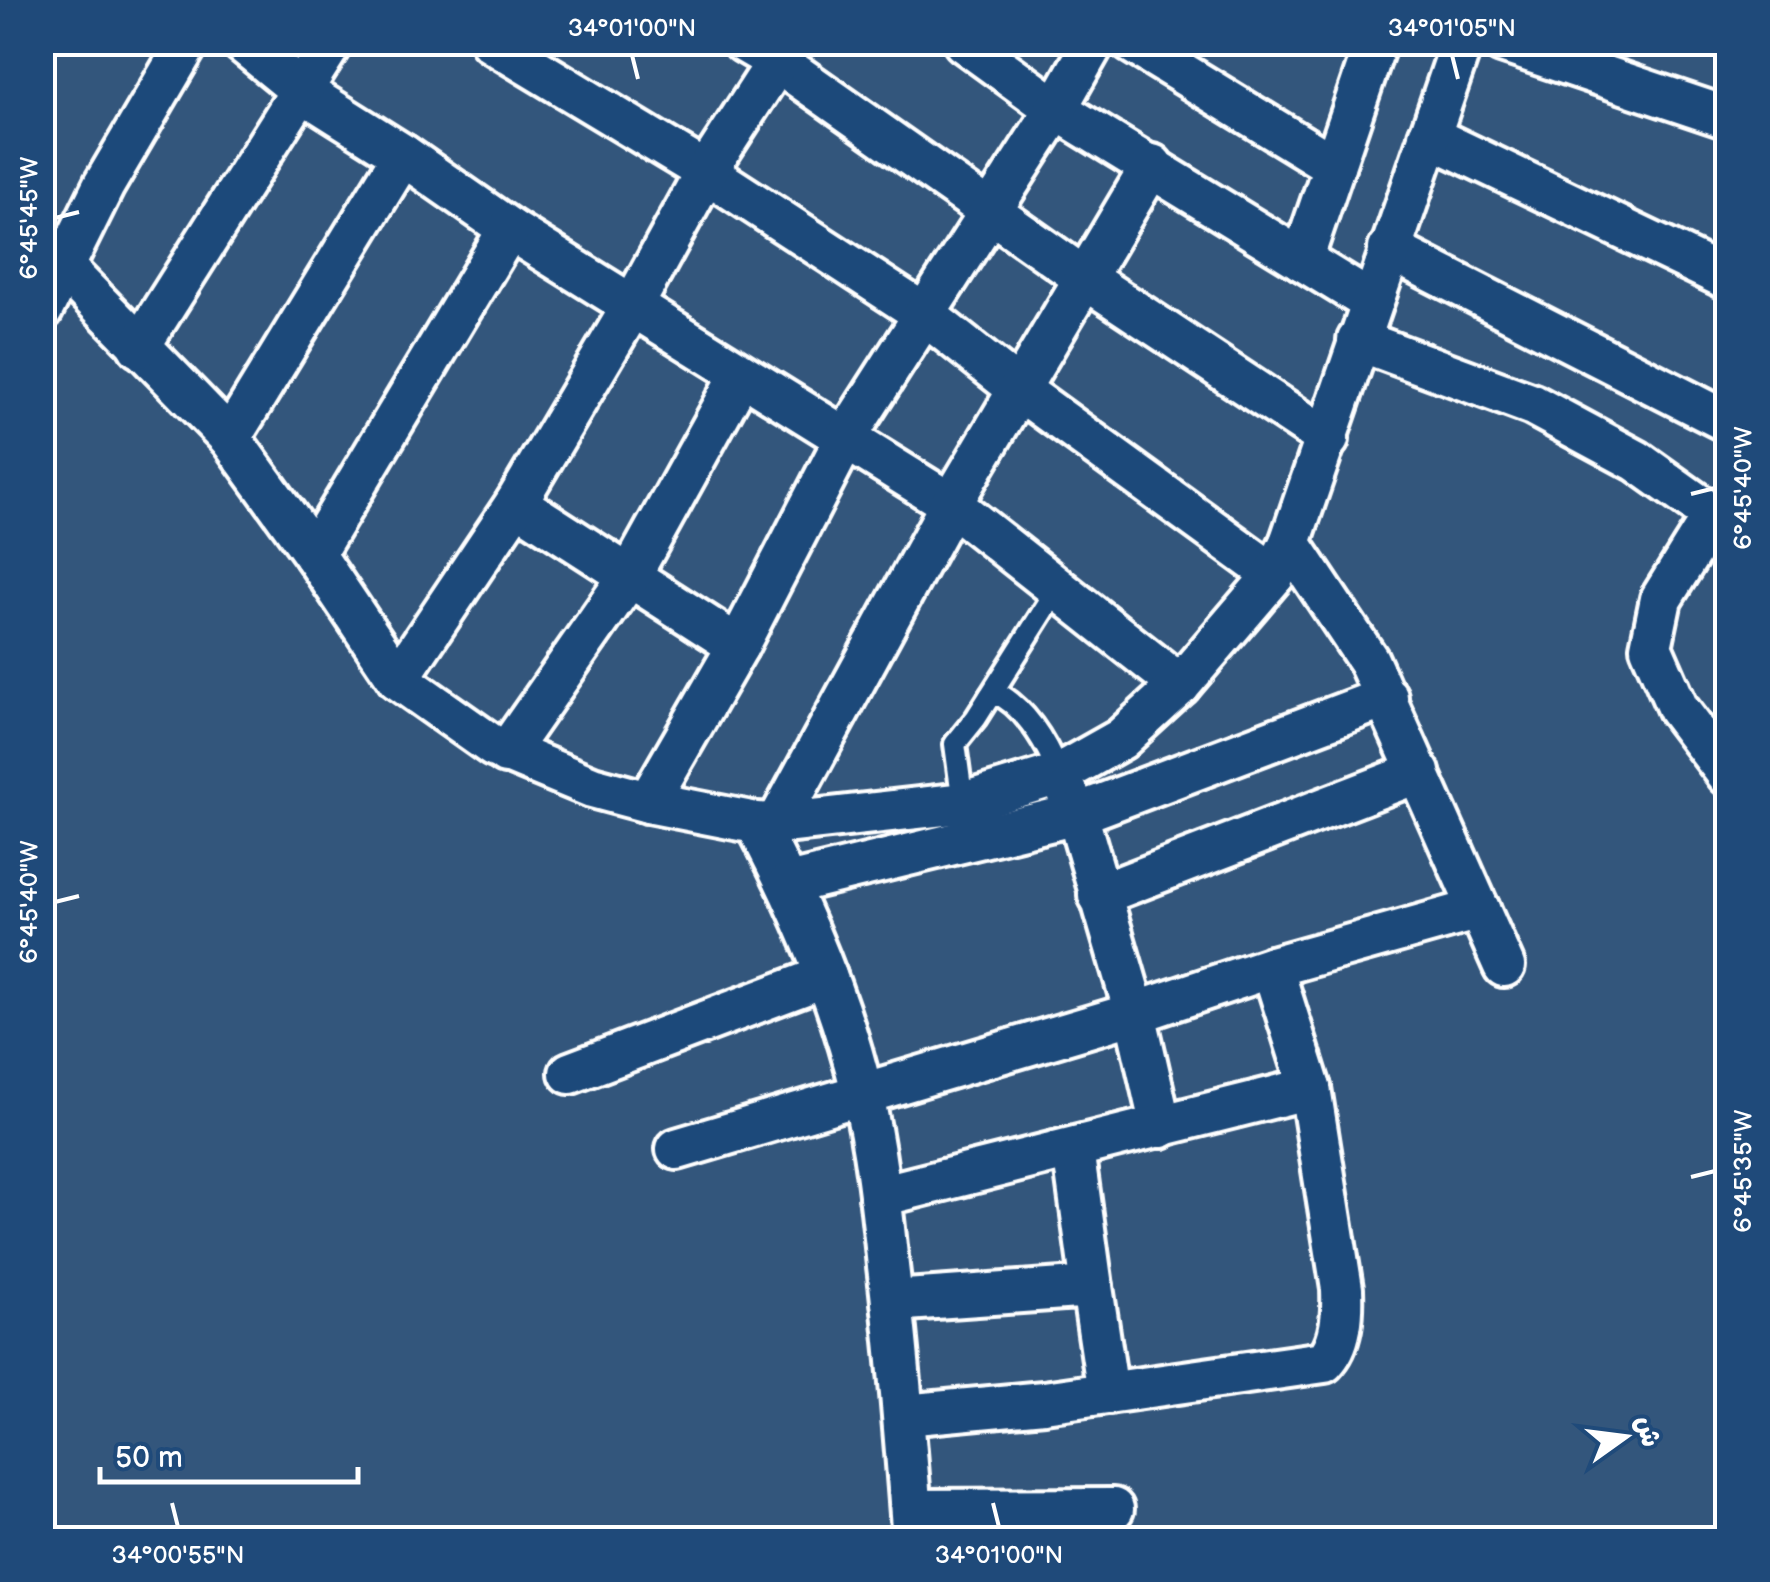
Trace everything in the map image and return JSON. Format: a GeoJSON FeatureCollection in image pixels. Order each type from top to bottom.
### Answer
{"type":"FeatureCollection","features":[{"type":"Feature","properties":{"kind":"street"},"geometry":{"type":"LineString","coordinates":[[42,310],[53,259],[104,184],[188,42]]}},
{"type":"Feature","properties":{"kind":"street"},"geometry":{"type":"LineString","coordinates":[[242,42],[302,92],[403,155],[508,229],[951,504],[1180,684]]}},
{"type":"Feature","properties":{"kind":"street"},"geometry":{"type":"LineString","coordinates":[[139,347],[332,42]]}},
{"type":"Feature","properties":{"kind":"street"},"geometry":{"type":"LineString","coordinates":[[491,42],[706,172],[924,314],[1021,391],[1282,559],[1368,660],[1504,966]]}},
{"type":"Feature","properties":{"kind":"street"},"geometry":{"type":"LineString","coordinates":[[964,42],[1056,109],[1371,302]]}},
{"type":"Feature","properties":{"kind":"street"},"geometry":{"type":"LineString","coordinates":[[648,802],[738,646],[846,438],[1056,109],[1094,42]]}},
{"type":"Feature","properties":{"kind":"street"},"geometry":{"type":"LineString","coordinates":[[1131,42],[1334,166]]}},
{"type":"Feature","properties":{"kind":"street"},"geometry":{"type":"LineString","coordinates":[[1302,260],[1376,42]]}},
{"type":"Feature","properties":{"kind":"street"},"geometry":{"type":"LineString","coordinates":[[53,259],[230,438],[398,679],[506,753],[592,787],[648,802],[767,824],[963,803],[1058,774],[1121,738],[1180,684],[1282,559],[1328,439],[1358,340],[1462,42]]}},
{"type":"Feature","properties":{"kind":"street"},"geometry":{"type":"LineString","coordinates":[[1502,42],[1728,118]]}},
{"type":"Feature","properties":{"kind":"street"},"geometry":{"type":"LineString","coordinates":[[398,679],[516,503],[632,307],[771,49],[1086,279],[1328,439]]}},
{"type":"Feature","properties":{"kind":"street"},"geometry":{"type":"LineString","coordinates":[[1429,136],[1728,279]]}},
{"type":"Feature","properties":{"kind":"street"},"geometry":{"type":"LineString","coordinates":[[230,438],[403,155]]}},
{"type":"Feature","properties":{"kind":"street"},"geometry":{"type":"LineString","coordinates":[[1113,1509],[912,1525],[880,1196],[862,1092],[826,976],[767,824],[1152,165]]}},
{"type":"Feature","properties":{"kind":"street"},"geometry":{"type":"LineString","coordinates":[[314,554],[508,229]]}},
{"type":"Feature","properties":{"kind":"street"},"geometry":{"type":"LineString","coordinates":[[1390,249],[1728,422]]}},
{"type":"Feature","properties":{"kind":"street"},"geometry":{"type":"LineString","coordinates":[[1358,340],[1533,405],[1637,461],[1721,520],[1661,598],[1651,647],[1678,709],[1728,775]]}},
{"type":"Feature","properties":{"kind":"street"},"geometry":{"type":"LineString","coordinates":[[506,753],[631,574],[740,375]]}},
{"type":"Feature","properties":{"kind":"street"},"geometry":{"type":"LineString","coordinates":[[516,503],[738,646]]}},
{"type":"Feature","properties":{"kind":"street"},"geometry":{"type":"LineString","coordinates":[[788,884],[1077,814],[1387,697]]}},
{"type":"Feature","properties":{"kind":"street"},"geometry":{"type":"LineString","coordinates":[[1099,894],[1420,772]]}},
{"type":"Feature","properties":{"kind":"street"},"geometry":{"type":"LineString","coordinates":[[1058,774],[1077,814],[1135,1014],[1161,1127]]}},
{"type":"Feature","properties":{"kind":"street"},"geometry":{"type":"LineString","coordinates":[[677,1149],[1135,1014],[1272,967],[1479,908]]}},
{"type":"Feature","properties":{"kind":"street"},"geometry":{"type":"LineString","coordinates":[[904,1416],[1318,1365],[1329,1358],[1343,1312],[1342,1290],[1310,1088],[1272,967]]}},
{"type":"Feature","properties":{"kind":"street"},"geometry":{"type":"LineString","coordinates":[[570,1073],[826,976]]}},
{"type":"Feature","properties":{"kind":"street"},"geometry":{"type":"LineString","coordinates":[[880,1196],[1310,1088]]}},
{"type":"Feature","properties":{"kind":"street"},"geometry":{"type":"LineString","coordinates":[[1074,1149],[1108,1393]]}},
{"type":"Feature","properties":{"kind":"street"},"geometry":{"type":"LineString","coordinates":[[892,1301],[1092,1287]]}},
{"type":"Feature","properties":{"kind":"lane"},"geometry":{"type":"LineString","coordinates":[[963,803],[955,744],[1058,588]]}},
{"type":"Feature","properties":{"kind":"lane"},"geometry":{"type":"LineString","coordinates":[[990,696],[1002,696],[1023,713],[1058,774]]}}]}
